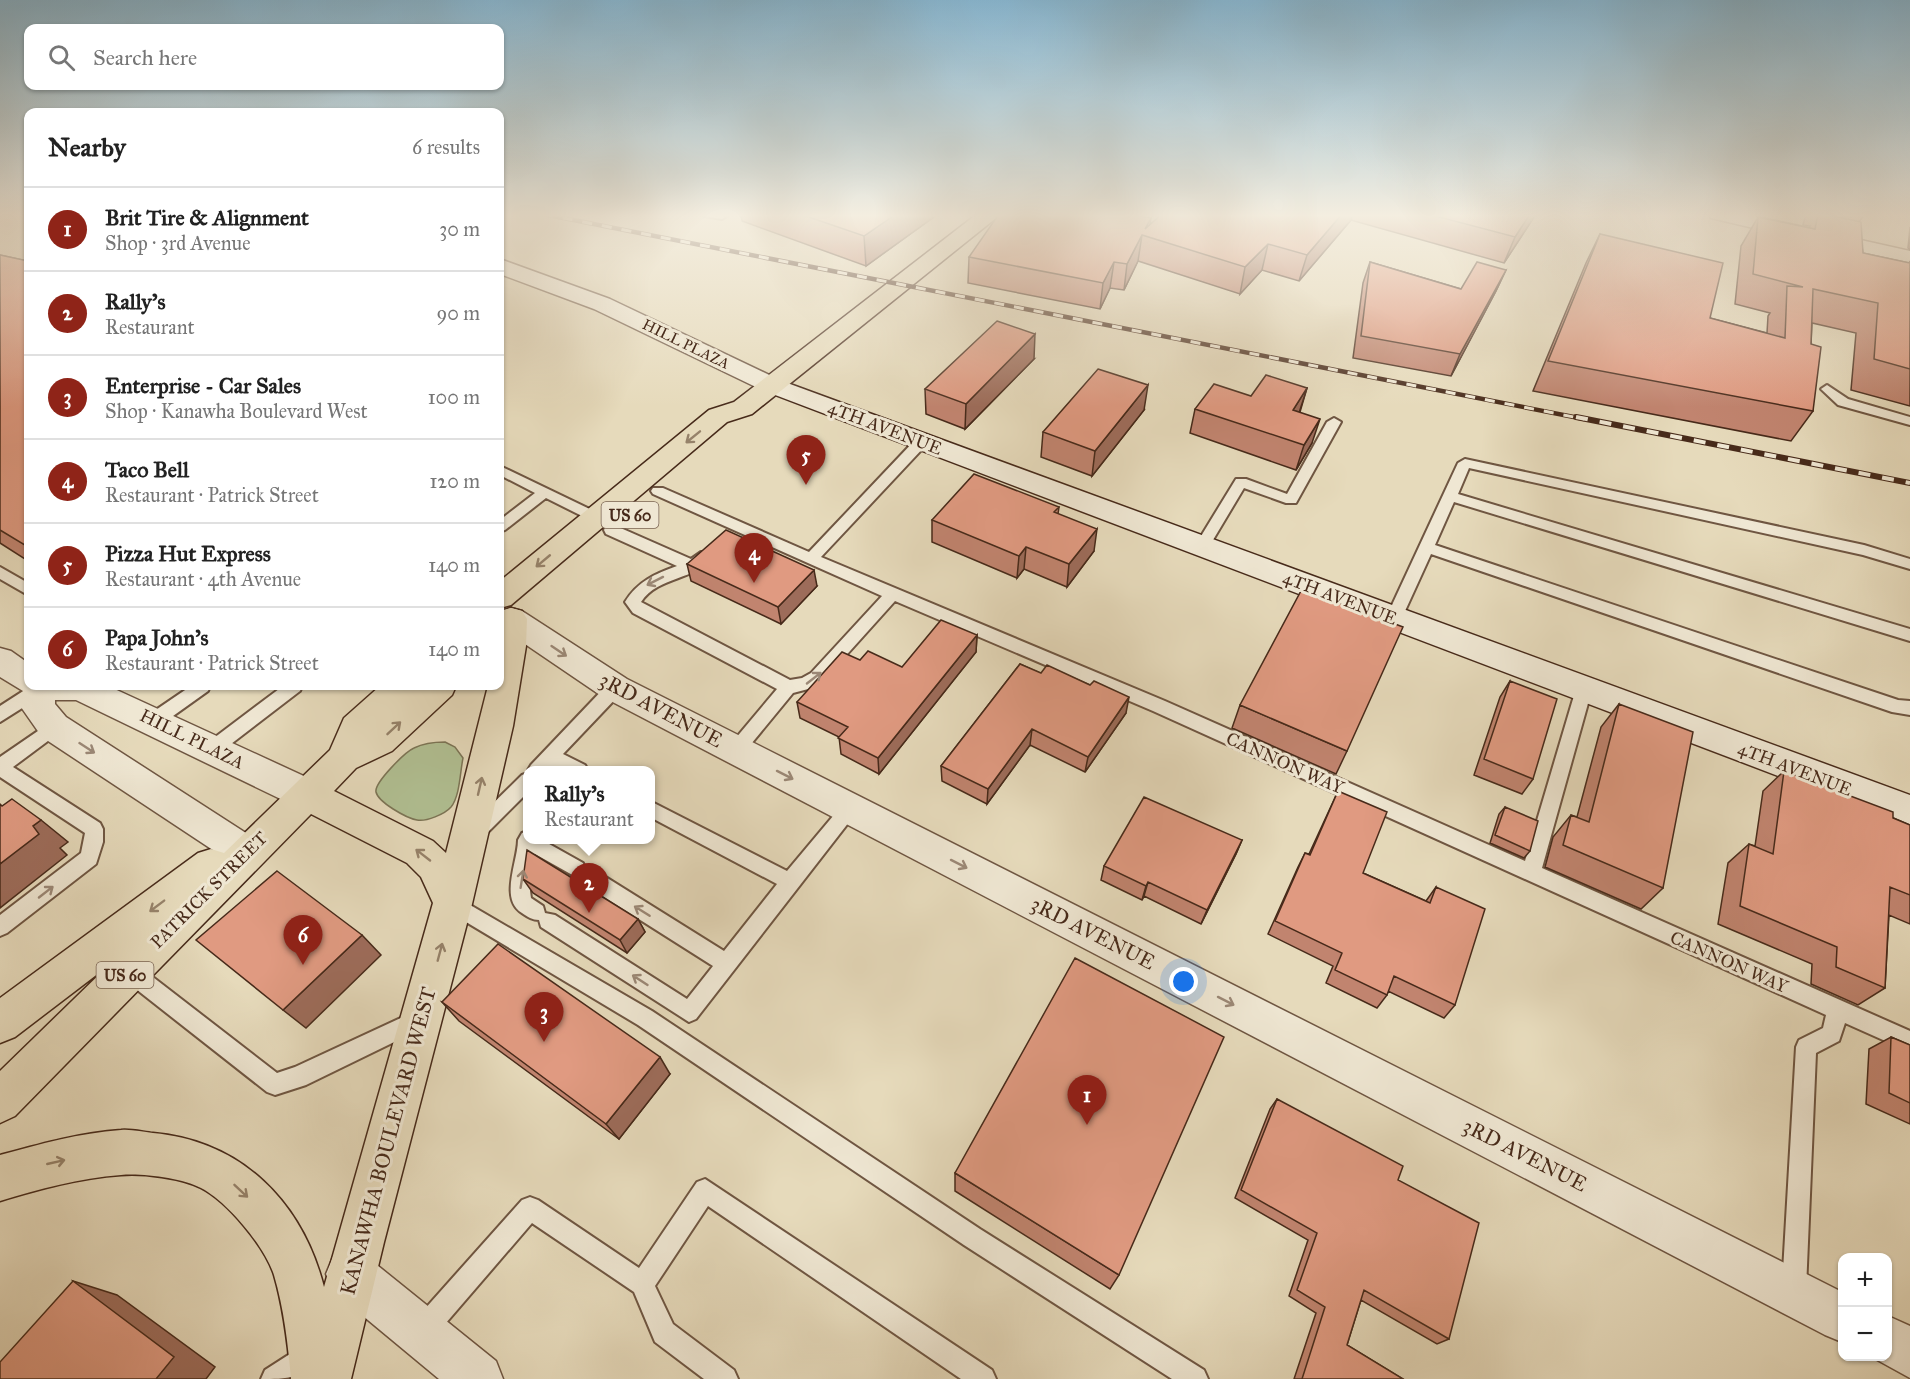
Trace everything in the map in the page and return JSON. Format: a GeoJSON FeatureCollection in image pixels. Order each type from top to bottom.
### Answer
{"type":"FeatureCollection","features":[{"type":"Feature","properties":{"kind":"main road","name":"US 60"},"geometry":{"type":"LineString","coordinates":[[504,614],[718,416],[743,408],[908,278]]}},
{"type":"Feature","properties":{"kind":"main road","name":"US 60"},"geometry":{"type":"LineString","coordinates":[[603,524],[658,491],[739,423],[743,408]]}},
{"type":"Feature","properties":{"kind":"main road","name":"KANAWHA BOULEVARD WEST"},"geometry":{"type":"LineString","coordinates":[[504,625],[508,667],[504,684]]}},
{"type":"Feature","properties":{"kind":"main road","name":"PATRICK STREET"},"geometry":{"type":"LineString","coordinates":[[344,758],[356,728],[397,690]]}},
{"type":"Feature","properties":{"kind":"main road","name":"PATRICK STREET"},"geometry":{"type":"LineString","coordinates":[[0,1101],[129,971],[242,849],[344,758],[380,741],[436,690]]}},
{"type":"Feature","properties":{"kind":"main road","name":"KANAWHA BOULEVARD WEST"},"geometry":{"type":"LineString","coordinates":[[318,1369],[350,1274],[422,1018],[453,904],[503,690]]}},
{"type":"Feature","properties":{"kind":"main road"},"geometry":{"type":"LineString","coordinates":[[306,794],[420,852],[434,865],[453,904]]}},
{"type":"Feature","properties":{"kind":"main road"},"geometry":{"type":"LineString","coordinates":[[0,1023],[242,849]]}},
{"type":"Feature","properties":{"kind":"main road"},"geometry":{"type":"LineString","coordinates":[[0,1178],[58,1161],[123,1152],[174,1157],[214,1170],[240,1189],[270,1222],[295,1265],[312,1333],[318,1369]]}},
{"type":"Feature","properties":{"kind":"street","name":"HILL PLAZA"},"geometry":{"type":"LineString","coordinates":[[533,278],[602,304],[771,385]]}},
{"type":"Feature","properties":{"kind":"street","name":"4TH AVENUE"},"geometry":{"type":"LineString","coordinates":[[771,385],[1910,812]]}},
{"type":"Feature","properties":{"kind":"street","name":"3RD AVENUE"},"geometry":{"type":"LineString","coordinates":[[504,616],[615,688],[1838,1316]]}},
{"type":"Feature","properties":{"kind":"street"},"geometry":{"type":"LineString","coordinates":[[0,660],[24,676]]}},
{"type":"Feature","properties":{"kind":"street"},"geometry":{"type":"LineString","coordinates":[[36,690],[38,707],[54,727],[242,849]]}},
{"type":"Feature","properties":{"kind":"street","name":"HILL PLAZA"},"geometry":{"type":"LineString","coordinates":[[86,690],[306,794]]}},
{"type":"Feature","properties":{"kind":"street"},"geometry":{"type":"LineString","coordinates":[[350,1274],[478,1379]]}},
{"type":"Feature","properties":{"kind":"street"},"geometry":{"type":"LineString","coordinates":[[1892,1344],[1910,1353]]}},
{"type":"Feature","properties":{"kind":"lane"},"geometry":{"type":"LineString","coordinates":[[1827,388],[1843,402],[1910,421]]}},
{"type":"Feature","properties":{"kind":"lane"},"geometry":{"type":"LineString","coordinates":[[1202,546],[1240,483],[1291,500],[1334,422]]}},
{"type":"Feature","properties":{"kind":"lane"},"geometry":{"type":"LineString","coordinates":[[811,559],[922,441]]}},
{"type":"Feature","properties":{"kind":"lane"},"geometry":{"type":"LineString","coordinates":[[1394,618],[1465,463],[1864,550],[1910,564]]}},
{"type":"Feature","properties":{"kind":"lane"},"geometry":{"type":"LineString","coordinates":[[504,473],[545,492],[603,524],[694,567]]}},
{"type":"Feature","properties":{"kind":"lane","name":"CANNON WAY"},"geometry":{"type":"LineString","coordinates":[[658,491],[729,535],[811,559],[1159,706],[1910,1042]]}},
{"type":"Feature","properties":{"kind":"lane"},"geometry":{"type":"LineString","coordinates":[[504,524],[545,492]]}},
{"type":"Feature","properties":{"kind":"lane"},"geometry":{"type":"LineString","coordinates":[[1450,496],[1910,635]]}},
{"type":"Feature","properties":{"kind":"lane"},"geometry":{"type":"LineString","coordinates":[[729,535],[694,567],[647,585],[633,602],[638,609],[788,687],[806,684],[817,677],[893,594]]}},
{"type":"Feature","properties":{"kind":"lane"},"geometry":{"type":"LineString","coordinates":[[1426,547],[1898,707],[1910,708]]}},
{"type":"Feature","properties":{"kind":"lane"},"geometry":{"type":"LineString","coordinates":[[0,572],[24,587]]}},
{"type":"Feature","properties":{"kind":"lane"},"geometry":{"type":"LineString","coordinates":[[736,750],[788,687]]}},
{"type":"Feature","properties":{"kind":"lane"},"geometry":{"type":"LineString","coordinates":[[549,763],[615,688]]}},
{"type":"Feature","properties":{"kind":"lane"},"geometry":{"type":"LineString","coordinates":[[1531,874],[1584,689]]}},
{"type":"Feature","properties":{"kind":"lane"},"geometry":{"type":"LineString","coordinates":[[0,715],[28,690]]}},
{"type":"Feature","properties":{"kind":"lane"},"geometry":{"type":"LineString","coordinates":[[153,721],[188,690]]}},
{"type":"Feature","properties":{"kind":"lane"},"geometry":{"type":"LineString","coordinates":[[212,749],[289,690]]}},
{"type":"Feature","properties":{"kind":"lane"},"geometry":{"type":"LineString","coordinates":[[0,927],[89,858],[94,842],[94,829],[0,767],[54,727]]}},
{"type":"Feature","properties":{"kind":"lane"},"geometry":{"type":"LineString","coordinates":[[468,840],[523,785]]}},
{"type":"Feature","properties":{"kind":"lane"},"geometry":{"type":"LineString","coordinates":[[526,844],[520,891],[522,903],[689,1012],[850,808]]}},
{"type":"Feature","properties":{"kind":"lane"},"geometry":{"type":"LineString","coordinates":[[655,810],[790,882]]}},
{"type":"Feature","properties":{"kind":"lane"},"geometry":{"type":"LineString","coordinates":[[535,844],[727,964]]}},
{"type":"Feature","properties":{"kind":"lane"},"geometry":{"type":"LineString","coordinates":[[453,904],[645,1018],[972,1237],[1195,1379]]}},
{"type":"Feature","properties":{"kind":"lane"},"geometry":{"type":"LineString","coordinates":[[129,971],[275,1084],[298,1077],[422,1018]]}},
{"type":"Feature","properties":{"kind":"lane"},"geometry":{"type":"LineString","coordinates":[[1794,1293],[1806,1047],[1832,1034],[1837,1010]]}},
{"type":"Feature","properties":{"kind":"lane"},"geometry":{"type":"LineString","coordinates":[[642,1284],[705,1190],[983,1379]]}},
{"type":"Feature","properties":{"kind":"lane"},"geometry":{"type":"LineString","coordinates":[[421,1332],[530,1209],[642,1284],[664,1333],[725,1379]]}},
{"type":"Feature","properties":{"kind":"lane"},"geometry":{"type":"LineString","coordinates":[[274,1379],[318,1369]]}},
{"type":"Feature","properties":{"kind":"green space"},"geometry":{"type":"Polygon","coordinates":[[[445,742],[455,747],[463,758],[456,797],[448,810],[430,819],[417,820],[393,809],[378,796],[376,792],[380,782],[397,761],[418,746],[445,742]]]}},
{"type":"Feature","properties":{"kind":"building"},"geometry":{"type":"Polygon","coordinates":[[[0,278],[24,278],[24,545],[0,530],[0,278]]]}},
{"type":"Feature","properties":{"kind":"building"},"geometry":{"type":"Polygon","coordinates":[[[1079,278],[1105,278],[1103,283],[1079,278]]]}},
{"type":"Feature","properties":{"kind":"building"},"geometry":{"type":"Polygon","coordinates":[[[1368,278],[1425,278],[1461,289],[1467,278],[1501,278],[1460,354],[1361,336],[1368,278]]]}},
{"type":"Feature","properties":{"kind":"building"},"geometry":{"type":"Polygon","coordinates":[[[1582,278],[1719,278],[1710,318],[1785,338],[1787,286],[1803,287],[1770,278],[1910,278],[1910,369],[1874,359],[1878,303],[1813,289],[1811,344],[1821,347],[1813,411],[1548,361],[1582,278]]]}},
{"type":"Feature","properties":{"kind":"building"},"geometry":{"type":"Polygon","coordinates":[[[997,321],[1035,334],[966,404],[925,389],[997,321]]]}},
{"type":"Feature","properties":{"kind":"building"},"geometry":{"type":"Polygon","coordinates":[[[1098,369],[1148,385],[1095,451],[1043,432],[1098,369]]]}},
{"type":"Feature","properties":{"kind":"building"},"geometry":{"type":"Polygon","coordinates":[[[1266,375],[1307,388],[1293,410],[1320,419],[1304,445],[1195,409],[1214,384],[1251,396],[1266,375]]]}},
{"type":"Feature","properties":{"kind":"building"},"geometry":{"type":"Polygon","coordinates":[[[974,474],[1059,507],[1054,512],[1097,529],[1069,564],[1026,547],[1019,556],[932,520],[974,474]]]}},
{"type":"Feature","properties":{"kind":"building"},"geometry":{"type":"Polygon","coordinates":[[[726,530],[814,570],[778,607],[687,564],[726,530]]]}},
{"type":"Feature","properties":{"kind":"building"},"geometry":{"type":"Polygon","coordinates":[[[1302,589],[1403,627],[1347,751],[1240,705],[1302,589]]]}},
{"type":"Feature","properties":{"kind":"building"},"geometry":{"type":"Polygon","coordinates":[[[941,620],[977,635],[878,758],[838,738],[848,727],[797,702],[842,652],[860,660],[868,651],[902,667],[941,620]]]}},
{"type":"Feature","properties":{"kind":"building"},"geometry":{"type":"Polygon","coordinates":[[[1020,664],[1041,673],[1047,665],[1090,685],[1094,681],[1129,697],[1088,757],[1032,729],[988,789],[941,766],[1020,664]]]}},
{"type":"Feature","properties":{"kind":"building"},"geometry":{"type":"Polygon","coordinates":[[[1510,681],[1557,699],[1533,779],[1484,759],[1510,681]]]}},
{"type":"Feature","properties":{"kind":"building"},"geometry":{"type":"Polygon","coordinates":[[[1619,704],[1693,732],[1663,888],[1563,845],[1571,815],[1589,822],[1619,704]]]}},
{"type":"Feature","properties":{"kind":"building"},"geometry":{"type":"Polygon","coordinates":[[[1784,771],[1893,812],[1893,818],[1910,825],[1910,895],[1890,887],[1885,988],[1836,967],[1837,947],[1740,906],[1749,844],[1773,854],[1784,771]]]}},
{"type":"Feature","properties":{"kind":"building"},"geometry":{"type":"Polygon","coordinates":[[[1338,791],[1387,812],[1363,873],[1430,903],[1436,887],[1485,909],[1455,1005],[1394,976],[1387,995],[1335,970],[1342,953],[1275,921],[1305,853],[1310,855],[1338,791]]]}},
{"type":"Feature","properties":{"kind":"building"},"geometry":{"type":"Polygon","coordinates":[[[1144,797],[1242,840],[1207,910],[1148,882],[1146,886],[1104,866],[1144,797]]]}},
{"type":"Feature","properties":{"kind":"building"},"geometry":{"type":"Polygon","coordinates":[[[12,799],[41,820],[33,826],[39,834],[0,864],[0,804],[2,806],[12,799]]]}},
{"type":"Feature","properties":{"kind":"building"},"geometry":{"type":"Polygon","coordinates":[[[1505,807],[1538,821],[1530,851],[1495,835],[1505,807]]]}},
{"type":"Feature","properties":{"kind":"building"},"geometry":{"type":"Polygon","coordinates":[[[527,850],[638,919],[620,940],[523,879],[527,850]]]}},
{"type":"Feature","properties":{"kind":"building"},"geometry":{"type":"Polygon","coordinates":[[[277,871],[362,935],[283,1010],[196,940],[277,871]]]}},
{"type":"Feature","properties":{"kind":"building"},"geometry":{"type":"Polygon","coordinates":[[[498,944],[660,1057],[606,1124],[442,1002],[498,944]]]}},
{"type":"Feature","properties":{"kind":"building"},"geometry":{"type":"Polygon","coordinates":[[[1075,958],[1224,1037],[1119,1275],[955,1173],[1075,958]]]}},
{"type":"Feature","properties":{"kind":"building"},"geometry":{"type":"Polygon","coordinates":[[[1891,1037],[1910,1045],[1910,1103],[1889,1093],[1891,1037]]]}},
{"type":"Feature","properties":{"kind":"building"},"geometry":{"type":"Polygon","coordinates":[[[1277,1099],[1403,1166],[1398,1180],[1479,1223],[1449,1339],[1364,1290],[1347,1345],[1403,1379],[1302,1379],[1325,1307],[1297,1290],[1317,1233],[1241,1190],[1277,1099]]]}},
{"type":"Feature","properties":{"kind":"building"},"geometry":{"type":"Polygon","coordinates":[[[73,1281],[174,1357],[156,1379],[0,1379],[0,1362],[73,1281]]]}},
{"type":"Feature","properties":{"kind":"railway"},"geometry":{"type":"LineString","coordinates":[[870,278],[1584,419]]}},
{"type":"Feature","properties":{"kind":"railway"},"geometry":{"type":"LineString","coordinates":[[1576,417],[1910,483]]}},
{"type":"Feature","properties":{"kind":"place","name":"Pizza Hut Express"},"geometry":{"type":"Point","coordinates":[806,485]}},
{"type":"Feature","properties":{"kind":"place","name":"Taco Bell"},"geometry":{"type":"Point","coordinates":[754,583]}},
{"type":"Feature","properties":{"kind":"place","name":"Rally's"},"geometry":{"type":"Point","coordinates":[589,913]}},
{"type":"Feature","properties":{"kind":"place","name":"Papa John's"},"geometry":{"type":"Point","coordinates":[303,965]}},
{"type":"Feature","properties":{"kind":"place","name":"Enterprise - Car Sales"},"geometry":{"type":"Point","coordinates":[544,1042]}},
{"type":"Feature","properties":{"kind":"place","name":"Brit Tire & Alignment"},"geometry":{"type":"Point","coordinates":[1087,1125]}}]}
